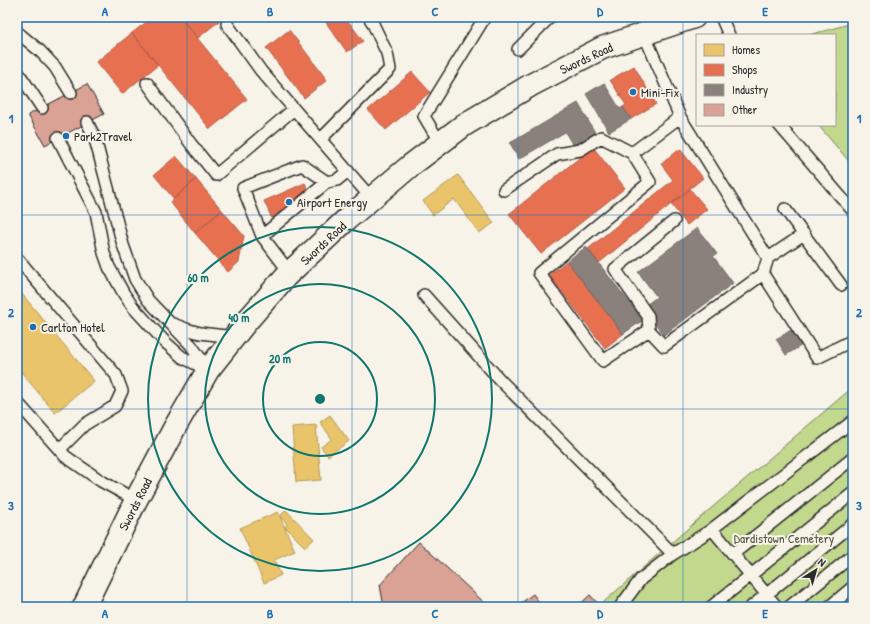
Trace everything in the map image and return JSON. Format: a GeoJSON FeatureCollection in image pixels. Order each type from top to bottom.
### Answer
{"type":"FeatureCollection","features":[{"type":"Feature","properties":{"kind":"main road","name":"Swords Road"},"geometry":{"type":"LineString","coordinates":[[84,607],[136,500],[174,427],[208,370],[255,312],[290,273],[347,219],[410,166],[464,125],[531,85],[602,48],[694,17]]}},
{"type":"Feature","properties":{"kind":"lane"},"geometry":{"type":"LineString","coordinates":[[440,143],[424,116],[485,17]]}},
{"type":"Feature","properties":{"kind":"lane"},"geometry":{"type":"LineString","coordinates":[[518,49],[550,17]]}},
{"type":"Feature","properties":{"kind":"lane"},"geometry":{"type":"LineString","coordinates":[[721,17],[729,34]]}},
{"type":"Feature","properties":{"kind":"lane"},"geometry":{"type":"LineString","coordinates":[[321,139],[390,69],[387,53],[374,19]]}},
{"type":"Feature","properties":{"kind":"lane"},"geometry":{"type":"LineString","coordinates":[[227,24],[261,71],[372,199]]}},
{"type":"Feature","properties":{"kind":"lane"},"geometry":{"type":"LineString","coordinates":[[17,32],[55,67],[71,93]]}},
{"type":"Feature","properties":{"kind":"lane"},"geometry":{"type":"LineString","coordinates":[[644,34],[680,117],[768,258]]}},
{"type":"Feature","properties":{"kind":"lane"},"geometry":{"type":"LineString","coordinates":[[17,71],[42,108]]}},
{"type":"Feature","properties":{"kind":"lane"},"geometry":{"type":"LineString","coordinates":[[147,83],[191,144],[216,175],[294,109]]}},
{"type":"Feature","properties":{"kind":"lane"},"geometry":{"type":"LineString","coordinates":[[632,153],[680,117]]}},
{"type":"Feature","properties":{"kind":"lane"},"geometry":{"type":"LineString","coordinates":[[87,122],[94,136],[123,245],[135,279],[148,300],[191,345],[208,370]]}},
{"type":"Feature","properties":{"kind":"lane"},"geometry":{"type":"LineString","coordinates":[[780,126],[853,211]]}},
{"type":"Feature","properties":{"kind":"lane"},"geometry":{"type":"LineString","coordinates":[[504,190],[557,154],[580,150],[601,137],[632,153],[650,182],[539,273],[603,361],[649,330]]}},
{"type":"Feature","properties":{"kind":"lane"},"geometry":{"type":"LineString","coordinates":[[58,138],[96,212],[104,253],[109,267],[124,294],[133,307],[165,342],[182,357],[208,370]]}},
{"type":"Feature","properties":{"kind":"lane"},"geometry":{"type":"LineString","coordinates":[[290,273],[262,236],[243,188],[302,165],[327,182]]}},
{"type":"Feature","properties":{"kind":"lane"},"geometry":{"type":"LineString","coordinates":[[262,236],[327,182],[337,180],[348,171]]}},
{"type":"Feature","properties":{"kind":"lane"},"geometry":{"type":"LineString","coordinates":[[785,208],[841,285]]}},
{"type":"Feature","properties":{"kind":"lane"},"geometry":{"type":"LineString","coordinates":[[674,221],[615,269],[648,316],[649,330],[664,346],[763,274],[768,258],[804,234]]}},
{"type":"Feature","properties":{"kind":"lane"},"geometry":{"type":"LineString","coordinates":[[17,258],[116,375],[122,391],[116,406],[84,425],[60,449]]}},
{"type":"Feature","properties":{"kind":"lane"},"geometry":{"type":"LineString","coordinates":[[763,274],[817,358],[853,340]]}},
{"type":"Feature","properties":{"kind":"lane"},"geometry":{"type":"LineString","coordinates":[[424,295],[500,380],[673,554]]}},
{"type":"Feature","properties":{"kind":"lane"},"geometry":{"type":"LineString","coordinates":[[167,321],[200,333],[234,337]]}},
{"type":"Feature","properties":{"kind":"lane"},"geometry":{"type":"LineString","coordinates":[[17,402],[65,456],[101,480],[136,500]]}},
{"type":"Feature","properties":{"kind":"lane"},"geometry":{"type":"LineString","coordinates":[[620,607],[641,579],[673,554],[708,532],[853,421]]}},
{"type":"Feature","properties":{"kind":"lane"},"geometry":{"type":"LineString","coordinates":[[733,554],[853,458]]}},
{"type":"Feature","properties":{"kind":"lane"},"geometry":{"type":"LineString","coordinates":[[711,607],[853,492]]}},
{"type":"Feature","properties":{"kind":"lane"},"geometry":{"type":"LineString","coordinates":[[751,607],[853,524]]}},
{"type":"Feature","properties":{"kind":"lane"},"geometry":{"type":"LineString","coordinates":[[712,529],[777,607]]}},
{"type":"Feature","properties":{"kind":"lane"},"geometry":{"type":"LineString","coordinates":[[789,607],[853,555]]}},
{"type":"Feature","properties":{"kind":"lane"},"geometry":{"type":"LineString","coordinates":[[829,607],[853,588]]}},
{"type":"Feature","properties":{"kind":"green space"},"geometry":{"type":"Polygon","coordinates":[[[853,23],[853,166],[819,126],[836,126],[836,34],[813,34],[853,23]]]}},
{"type":"Feature","properties":{"kind":"green space","name":"Dardistown Cemetery"},"geometry":{"type":"Polygon","coordinates":[[[853,387],[853,607],[598,607],[701,517],[853,387]]]}},
{"type":"Feature","properties":{"kind":"building: Homes"},"geometry":{"type":"Polygon","coordinates":[[[458,175],[494,223],[479,233],[454,199],[433,215],[423,201],[458,175]]]}},
{"type":"Feature","properties":{"kind":"building: Homes","name":"Carlton Hotel"},"geometry":{"type":"Polygon","coordinates":[[[17,288],[94,381],[55,413],[17,367],[17,288]]]}},
{"type":"Feature","properties":{"kind":"building: Homes"},"geometry":{"type":"Polygon","coordinates":[[[330,415],[349,441],[328,456],[321,447],[332,439],[320,422],[330,415]]]}},
{"type":"Feature","properties":{"kind":"building: Homes"},"geometry":{"type":"Polygon","coordinates":[[[316,425],[321,480],[296,482],[292,427],[316,425]]]}},
{"type":"Feature","properties":{"kind":"building: Homes"},"geometry":{"type":"Polygon","coordinates":[[[286,510],[314,539],[305,547],[285,527],[287,524],[280,516],[286,510]]]}},
{"type":"Feature","properties":{"kind":"building: Homes"},"geometry":{"type":"Polygon","coordinates":[[[278,512],[295,551],[274,560],[281,575],[264,583],[240,528],[278,512]]]}},
{"type":"Feature","properties":{"kind":"building: Shops"},"geometry":{"type":"Polygon","coordinates":[[[153,17],[180,17],[247,99],[210,129],[132,33],[153,17]]]}},
{"type":"Feature","properties":{"kind":"building: Shops"},"geometry":{"type":"Polygon","coordinates":[[[180,17],[224,17],[198,38],[180,17]]]}},
{"type":"Feature","properties":{"kind":"building: Shops"},"geometry":{"type":"Polygon","coordinates":[[[322,17],[345,17],[363,41],[347,52],[322,17]]]}},
{"type":"Feature","properties":{"kind":"building: Shops"},"geometry":{"type":"Polygon","coordinates":[[[289,30],[327,80],[304,98],[266,48],[289,30]]]}},
{"type":"Feature","properties":{"kind":"building: Shops"},"geometry":{"type":"Polygon","coordinates":[[[132,33],[158,65],[122,94],[96,62],[132,33]]]}},
{"type":"Feature","properties":{"kind":"building: Shops","name":"Mini-Fix"},"geometry":{"type":"Polygon","coordinates":[[[634,66],[656,104],[631,119],[623,107],[626,105],[610,80],[634,66]]]}},
{"type":"Feature","properties":{"kind":"building: Shops"},"geometry":{"type":"Polygon","coordinates":[[[412,72],[430,92],[386,130],[368,110],[412,72]]]}},
{"type":"Feature","properties":{"kind":"building: Shops"},"geometry":{"type":"Polygon","coordinates":[[[593,147],[625,188],[541,254],[509,214],[593,147]]]}},
{"type":"Feature","properties":{"kind":"building: Shops"},"geometry":{"type":"Polygon","coordinates":[[[680,149],[703,178],[599,263],[588,249],[673,180],[661,164],[680,149]]]}},
{"type":"Feature","properties":{"kind":"building: Shops"},"geometry":{"type":"Polygon","coordinates":[[[176,156],[196,179],[174,199],[154,175],[176,156]]]}},
{"type":"Feature","properties":{"kind":"building: Shops"},"geometry":{"type":"Polygon","coordinates":[[[196,179],[222,210],[195,233],[170,202],[196,179]]]}},
{"type":"Feature","properties":{"kind":"building: Shops","name":"Airport Energy"},"geometry":{"type":"Polygon","coordinates":[[[305,183],[314,203],[273,221],[264,201],[305,183]]]}},
{"type":"Feature","properties":{"kind":"building: Shops"},"geometry":{"type":"Polygon","coordinates":[[[690,189],[707,209],[687,225],[671,204],[690,189]]]}},
{"type":"Feature","properties":{"kind":"building: Shops"},"geometry":{"type":"Polygon","coordinates":[[[222,210],[244,236],[239,262],[228,272],[195,233],[222,210]]]}},
{"type":"Feature","properties":{"kind":"building: Shops"},"geometry":{"type":"Polygon","coordinates":[[[567,261],[623,334],[605,348],[549,275],[567,261]]]}},
{"type":"Feature","properties":{"kind":"building: Industry"},"geometry":{"type":"Polygon","coordinates":[[[604,83],[620,109],[623,107],[631,119],[609,132],[586,94],[604,83]]]}},
{"type":"Feature","properties":{"kind":"building: Industry"},"geometry":{"type":"Polygon","coordinates":[[[578,103],[597,136],[575,149],[565,132],[519,159],[510,143],[578,103]]]}},
{"type":"Feature","properties":{"kind":"building: Industry"},"geometry":{"type":"Polygon","coordinates":[[[697,228],[717,254],[713,256],[733,283],[664,335],[643,307],[657,297],[638,272],[697,228]]]}},
{"type":"Feature","properties":{"kind":"building: Industry"},"geometry":{"type":"Polygon","coordinates":[[[586,247],[643,320],[623,334],[567,261],[586,247]]]}},
{"type":"Feature","properties":{"kind":"building: Industry"},"geometry":{"type":"Polygon","coordinates":[[[793,329],[802,345],[786,355],[776,339],[793,329]]]}},
{"type":"Feature","properties":{"kind":"building: Other"},"geometry":{"type":"Polygon","coordinates":[[[87,84],[104,114],[45,145],[28,115],[87,84]]]}},
{"type":"Feature","properties":{"kind":"building: Other"},"geometry":{"type":"Polygon","coordinates":[[[419,542],[489,607],[384,607],[380,585],[419,542]]]}},
{"type":"Feature","properties":{"kind":"building: Other"},"geometry":{"type":"Polygon","coordinates":[[[533,594],[543,607],[516,607],[533,594]]]}},
{"type":"Feature","properties":{"kind":"building: Other"},"geometry":{"type":"Polygon","coordinates":[[[590,595],[601,607],[577,607],[590,595]]]}},
{"type":"Feature","properties":{"kind":"place","name":"Mini-Fix"},"geometry":{"type":"Point","coordinates":[633,92]}},
{"type":"Feature","properties":{"kind":"place","name":"Park2Travel"},"geometry":{"type":"Point","coordinates":[66,136]}},
{"type":"Feature","properties":{"kind":"place","name":"Airport Energy"},"geometry":{"type":"Point","coordinates":[289,202]}},
{"type":"Feature","properties":{"kind":"place","name":"Carlton Hotel"},"geometry":{"type":"Point","coordinates":[33,327]}}]}
